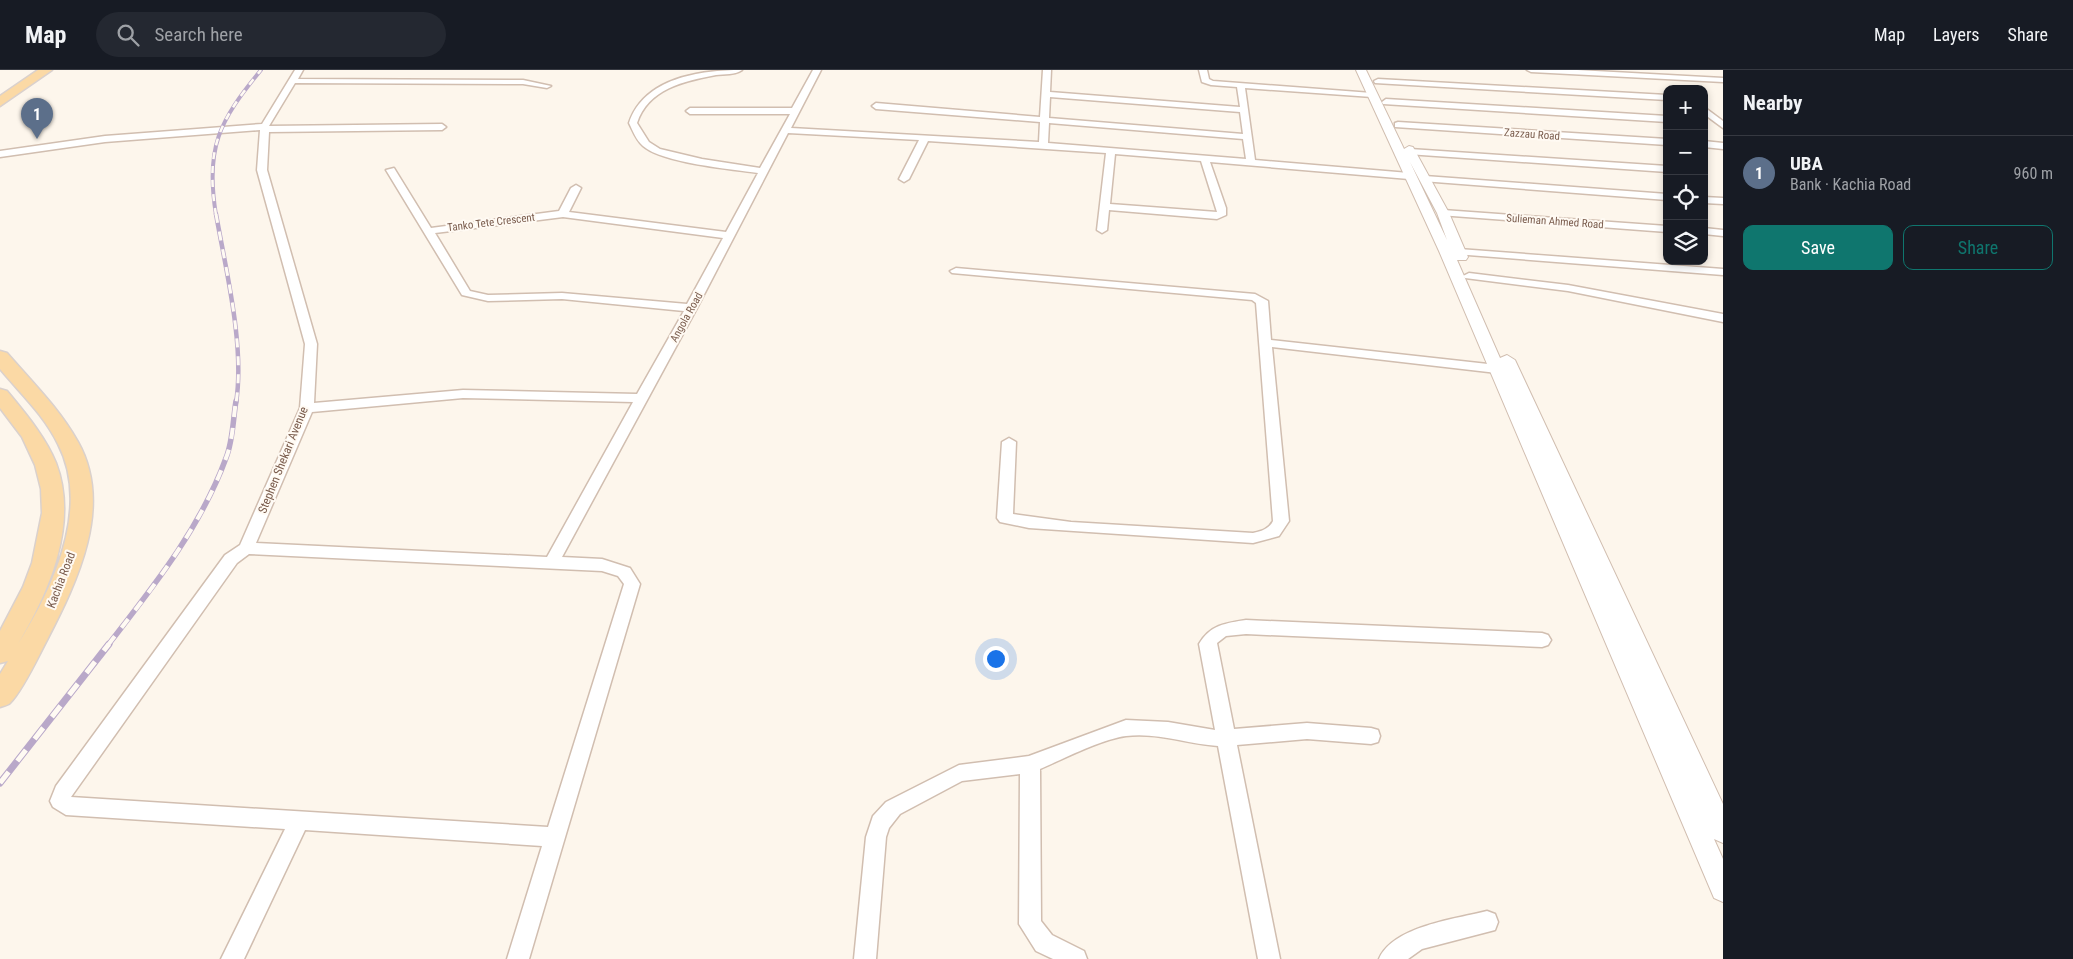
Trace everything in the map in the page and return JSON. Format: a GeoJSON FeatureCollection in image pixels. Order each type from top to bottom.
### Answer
{"type":"FeatureCollection","features":[{"type":"Feature","properties":{"kind":"main road"},"geometry":{"type":"LineString","coordinates":[[0,90],[32,70]]}},
{"type":"Feature","properties":{"kind":"main road"},"geometry":{"type":"LineString","coordinates":[[0,102],[46,70]]}},
{"type":"Feature","properties":{"kind":"main road","name":"Kachia Road"},"geometry":{"type":"LineString","coordinates":[[0,357],[52,418],[65,439],[75,458],[80,499],[79,527],[72,558],[57,597],[39,632],[0,696]]}},
{"type":"Feature","properties":{"kind":"main road","name":"Kachia Road"},"geometry":{"type":"LineString","coordinates":[[0,395],[26,427],[38,447],[51,482],[52,505],[50,534],[43,562],[28,602],[0,653]]}},
{"type":"Feature","properties":{"kind":"street","name":"Stephen Shekari Avenue"},"geometry":{"type":"LineString","coordinates":[[299,70],[265,127],[262,170],[311,344],[307,408],[246,548],[231,559],[63,792],[60,801],[66,806],[300,820]]}},
{"type":"Feature","properties":{"kind":"street"},"geometry":{"type":"LineString","coordinates":[[738,70],[688,78],[666,87],[640,106],[634,116],[633,123],[648,146],[701,161],[762,171]]}},
{"type":"Feature","properties":{"kind":"street","name":"Angola Road"},"geometry":{"type":"LineString","coordinates":[[551,563],[692,308],[762,171],[817,70]]}},
{"type":"Feature","properties":{"kind":"street"},"geometry":{"type":"LineString","coordinates":[[1044,145],[1047,70]]}},
{"type":"Feature","properties":{"kind":"street"},"geometry":{"type":"LineString","coordinates":[[1203,70],[1207,82],[1241,85],[1377,87],[1663,98]]}},
{"type":"Feature","properties":{"kind":"street"},"geometry":{"type":"LineString","coordinates":[[1361,70],[1377,87],[1398,125],[1410,152],[1415,178],[1443,213],[1443,232],[1459,252],[1723,831]]}},
{"type":"Feature","properties":{"kind":"street"},"geometry":{"type":"LineString","coordinates":[[1531,70],[1723,80]]}},
{"type":"Feature","properties":{"kind":"street"},"geometry":{"type":"LineString","coordinates":[[1658,70],[1676,85]]}},
{"type":"Feature","properties":{"kind":"street"},"geometry":{"type":"LineString","coordinates":[[291,81],[523,82],[547,86]]}},
{"type":"Feature","properties":{"kind":"street"},"geometry":{"type":"LineString","coordinates":[[1241,85],[1251,163]]}},
{"type":"Feature","properties":{"kind":"street"},"geometry":{"type":"LineString","coordinates":[[1377,87],[1663,118]]}},
{"type":"Feature","properties":{"kind":"street"},"geometry":{"type":"LineString","coordinates":[[1377,87],[1415,178],[1443,232],[1497,369],[1723,889]]}},
{"type":"Feature","properties":{"kind":"street"},"geometry":{"type":"LineString","coordinates":[[1046,94],[1122,114],[1168,117],[1248,137]]}},
{"type":"Feature","properties":{"kind":"street"},"geometry":{"type":"LineString","coordinates":[[876,106],[1044,121],[1122,114],[1168,117],[1243,110]]}},
{"type":"Feature","properties":{"kind":"street"},"geometry":{"type":"LineString","coordinates":[[1708,109],[1723,110]]}},
{"type":"Feature","properties":{"kind":"street"},"geometry":{"type":"LineString","coordinates":[[690,111],[795,111]]}},
{"type":"Feature","properties":{"kind":"street"},"geometry":{"type":"LineString","coordinates":[[1708,112],[1721,123]]}},
{"type":"Feature","properties":{"kind":"street"},"geometry":{"type":"LineString","coordinates":[[1708,121],[1721,123]]}},
{"type":"Feature","properties":{"kind":"street","name":"Zazzau Road"},"geometry":{"type":"LineString","coordinates":[[1398,125],[1663,142]]}},
{"type":"Feature","properties":{"kind":"street"},"geometry":{"type":"LineString","coordinates":[[0,154],[122,137],[265,127],[442,127]]}},
{"type":"Feature","properties":{"kind":"street"},"geometry":{"type":"LineString","coordinates":[[785,130],[1044,145],[1415,178],[1663,197]]}},
{"type":"Feature","properties":{"kind":"street"},"geometry":{"type":"LineString","coordinates":[[904,179],[925,137]]}},
{"type":"Feature","properties":{"kind":"street"},"geometry":{"type":"LineString","coordinates":[[1708,144],[1723,146]]}},
{"type":"Feature","properties":{"kind":"street"},"geometry":{"type":"LineString","coordinates":[[1102,230],[1111,151]]}},
{"type":"Feature","properties":{"kind":"street"},"geometry":{"type":"LineString","coordinates":[[1410,152],[1663,169]]}},
{"type":"Feature","properties":{"kind":"street"},"geometry":{"type":"LineString","coordinates":[[1105,207],[1217,216],[1222,213],[1221,208],[1205,160]]}},
{"type":"Feature","properties":{"kind":"street"},"geometry":{"type":"LineString","coordinates":[[391,170],[430,231]]}},
{"type":"Feature","properties":{"kind":"street"},"geometry":{"type":"LineString","coordinates":[[564,214],[576,188]]}},
{"type":"Feature","properties":{"kind":"street"},"geometry":{"type":"LineString","coordinates":[[1708,200],[1723,201]]}},
{"type":"Feature","properties":{"kind":"street","name":"Sulieman Ahmed Road"},"geometry":{"type":"LineString","coordinates":[[1443,213],[1663,229]]}},
{"type":"Feature","properties":{"kind":"street","name":"Tanko Tete Crescent"},"geometry":{"type":"LineString","coordinates":[[692,308],[562,296],[488,298],[474,296],[466,293],[442,256],[430,231],[564,214],[729,236]]}},
{"type":"Feature","properties":{"kind":"street"},"geometry":{"type":"LineString","coordinates":[[1708,231],[1723,233]]}},
{"type":"Feature","properties":{"kind":"street"},"geometry":{"type":"LineString","coordinates":[[1459,252],[1723,272]]}},
{"type":"Feature","properties":{"kind":"street"},"geometry":{"type":"LineString","coordinates":[[956,271],[1255,297],[1262,301],[1281,521],[1276,531],[1270,535],[1253,538],[1080,528],[1029,523],[1004,518],[1009,442]]}},
{"type":"Feature","properties":{"kind":"street"},"geometry":{"type":"LineString","coordinates":[[1469,276],[1568,288],[1723,318]]}},
{"type":"Feature","properties":{"kind":"street"},"geometry":{"type":"LineString","coordinates":[[1267,343],[1497,369]]}},
{"type":"Feature","properties":{"kind":"street"},"geometry":{"type":"LineString","coordinates":[[307,408],[463,394],[641,398]]}},
{"type":"Feature","properties":{"kind":"street"},"geometry":{"type":"LineString","coordinates":[[246,548],[602,565],[624,572],[632,584],[518,959]]}},
{"type":"Feature","properties":{"kind":"street"},"geometry":{"type":"LineString","coordinates":[[1269,959],[1228,738],[1208,644],[1212,635],[1222,630],[1246,627],[1542,640]]}},
{"type":"Feature","properties":{"kind":"street"},"geometry":{"type":"LineString","coordinates":[[865,959],[876,837],[880,823],[893,808],[959,773],[1030,764],[1100,736],[1126,728],[1168,730],[1202,737],[1228,738],[1307,731],[1371,736]]}},
{"type":"Feature","properties":{"kind":"street"},"geometry":{"type":"LineString","coordinates":[[1030,764],[1030,924],[1044,943],[1076,959]]}},
{"type":"Feature","properties":{"kind":"street"},"geometry":{"type":"LineString","coordinates":[[232,959],[300,820],[556,836]]}},
{"type":"Feature","properties":{"kind":"street"},"geometry":{"type":"LineString","coordinates":[[1390,959],[1417,939],[1487,922]]}},
{"type":"Feature","properties":{"kind":"railway"},"geometry":{"type":"LineString","coordinates":[[216,215],[212,171],[214,153],[219,136],[225,121],[235,105],[261,70]]}},
{"type":"Feature","properties":{"kind":"railway"},"geometry":{"type":"LineString","coordinates":[[216,214],[236,333],[238,357],[236,403]]}},
{"type":"Feature","properties":{"kind":"railway"},"geometry":{"type":"LineString","coordinates":[[108,645],[158,579],[203,509],[228,451],[236,401]]}},
{"type":"Feature","properties":{"kind":"railway"},"geometry":{"type":"LineString","coordinates":[[0,783],[109,644]]}},
{"type":"Feature","properties":{"kind":"place","name":"UBA"},"geometry":{"type":"Point","coordinates":[37,139]}}]}
